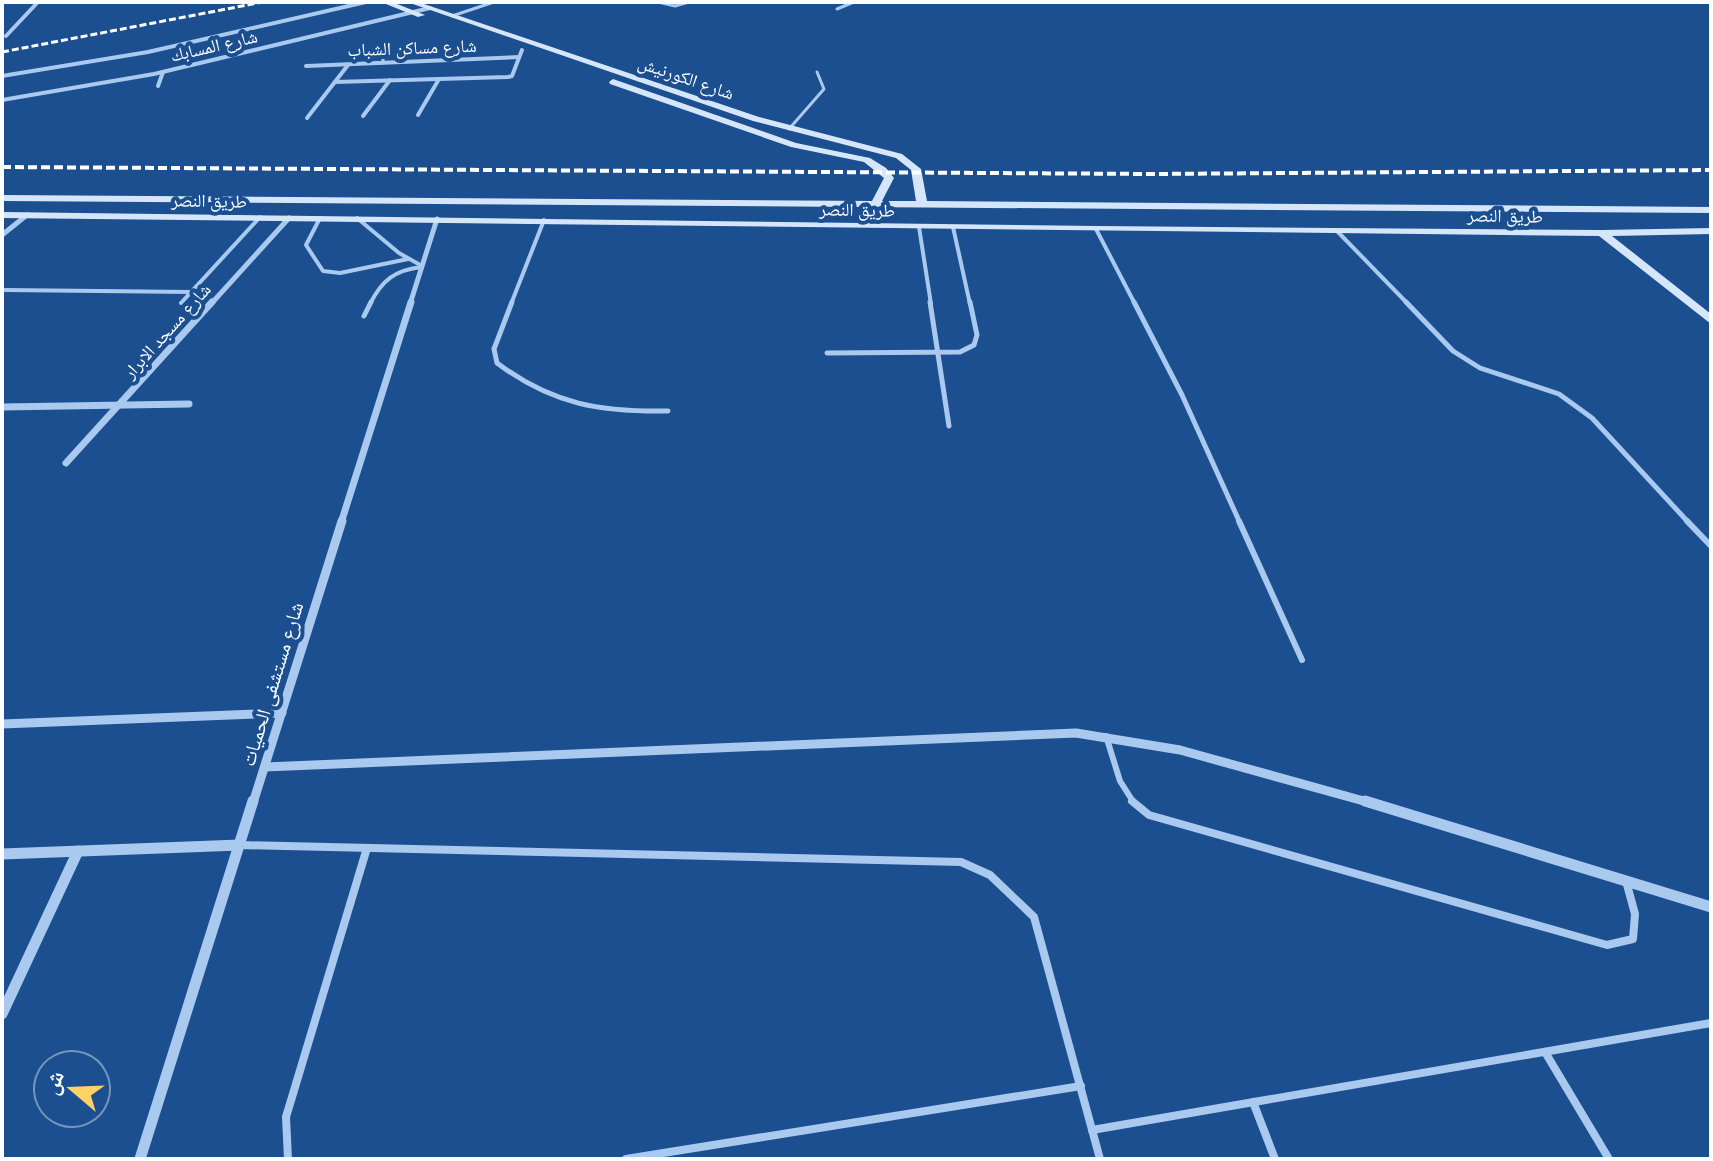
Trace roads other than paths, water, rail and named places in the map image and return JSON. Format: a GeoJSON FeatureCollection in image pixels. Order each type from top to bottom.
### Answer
{"type":"FeatureCollection","features":[{"type":"Feature","properties":{"kind":"main road","name":"شارع الكورنيش"},"geometry":{"type":"LineString","coordinates":[[385,2],[430,8],[789,129],[905,159],[916,169],[922,205]]}},
{"type":"Feature","properties":{"kind":"main road","name":"شارع الكورنيش"},"geometry":{"type":"LineString","coordinates":[[414,5],[521,54],[804,148],[867,160],[883,170],[889,181],[875,205]]}},
{"type":"Feature","properties":{"kind":"main road"},"geometry":{"type":"LineString","coordinates":[[771,137],[789,129]]}},
{"type":"Feature","properties":{"kind":"main road","name":"طريق النصر"},"geometry":{"type":"LineString","coordinates":[[2,198],[1711,210]]}},
{"type":"Feature","properties":{"kind":"main road","name":"طريق النصر"},"geometry":{"type":"LineString","coordinates":[[2,215],[1096,229],[1711,231]]}},
{"type":"Feature","properties":{"kind":"main road"},"geometry":{"type":"LineString","coordinates":[[1602,233],[1711,320]]}},
{"type":"Feature","properties":{"kind":"street"},"geometry":{"type":"LineString","coordinates":[[6,36],[38,2]]}},
{"type":"Feature","properties":{"kind":"street"},"geometry":{"type":"LineString","coordinates":[[2,76],[148,52],[366,2]]}},
{"type":"Feature","properties":{"kind":"street","name":"شارع المسابك"},"geometry":{"type":"LineString","coordinates":[[2,100],[163,72],[414,5]]}},
{"type":"Feature","properties":{"kind":"street"},"geometry":{"type":"LineString","coordinates":[[335,82],[511,77],[521,54]]}},
{"type":"Feature","properties":{"kind":"street","name":"شارع مساكن الشباب"},"geometry":{"type":"LineString","coordinates":[[306,66],[521,54]]}},
{"type":"Feature","properties":{"kind":"street"},"geometry":{"type":"LineString","coordinates":[[307,118],[348,65]]}},
{"type":"Feature","properties":{"kind":"street"},"geometry":{"type":"LineString","coordinates":[[158,86],[163,72]]}},
{"type":"Feature","properties":{"kind":"street"},"geometry":{"type":"LineString","coordinates":[[418,115],[439,79]]}},
{"type":"Feature","properties":{"kind":"street"},"geometry":{"type":"LineString","coordinates":[[363,116],[390,80]]}},
{"type":"Feature","properties":{"kind":"street"},"geometry":{"type":"LineString","coordinates":[[2,235],[27,215]]}},
{"type":"Feature","properties":{"kind":"street","name":"شارع مسجد الابرار"},"geometry":{"type":"LineString","coordinates":[[66,463],[289,218]]}},
{"type":"Feature","properties":{"kind":"street","name":"شارع مستشفى الحميات"},"geometry":{"type":"LineString","coordinates":[[140,1159],[437,219]]}},
{"type":"Feature","properties":{"kind":"street"},"geometry":{"type":"LineString","coordinates":[[2,407],[189,404]]}},
{"type":"Feature","properties":{"kind":"street"},"geometry":{"type":"LineString","coordinates":[[2,724],[282,713]]}},
{"type":"Feature","properties":{"kind":"street"},"geometry":{"type":"LineString","coordinates":[[265,767],[1076,733],[1185,750],[1259,770],[1711,907]]}},
{"type":"Feature","properties":{"kind":"street"},"geometry":{"type":"LineString","coordinates":[[2,854],[240,845]]}},
{"type":"Feature","properties":{"kind":"street"},"geometry":{"type":"LineString","coordinates":[[2,1014],[5,1000],[78,851]]}},
{"type":"Feature","properties":{"kind":"lane"},"geometry":{"type":"LineString","coordinates":[[452,16],[494,2]]}},
{"type":"Feature","properties":{"kind":"lane"},"geometry":{"type":"LineString","coordinates":[[658,2],[675,6],[689,2]]}},
{"type":"Feature","properties":{"kind":"lane"},"geometry":{"type":"LineString","coordinates":[[837,9],[854,2]]}},
{"type":"Feature","properties":{"kind":"lane"},"geometry":{"type":"LineString","coordinates":[[383,63],[383,56],[391,50],[390,42]]}},
{"type":"Feature","properties":{"kind":"lane"},"geometry":{"type":"LineString","coordinates":[[789,129],[824,89],[817,72]]}},
{"type":"Feature","properties":{"kind":"lane"},"geometry":{"type":"LineString","coordinates":[[181,303],[260,217]]}},
{"type":"Feature","properties":{"kind":"lane"},"geometry":{"type":"LineString","coordinates":[[320,218],[306,245],[323,271],[340,273],[408,259]]}},
{"type":"Feature","properties":{"kind":"lane"},"geometry":{"type":"LineString","coordinates":[[357,218],[408,259],[422,266]]}},
{"type":"Feature","properties":{"kind":"lane"},"geometry":{"type":"LineString","coordinates":[[544,220],[494,349],[497,363],[510,374],[590,407],[614,412],[668,411]]}},
{"type":"Feature","properties":{"kind":"lane"},"geometry":{"type":"LineString","coordinates":[[919,227],[949,426]]}},
{"type":"Feature","properties":{"kind":"lane"},"geometry":{"type":"LineString","coordinates":[[827,353],[960,352],[974,345],[977,335],[953,227]]}},
{"type":"Feature","properties":{"kind":"lane"},"geometry":{"type":"LineString","coordinates":[[1096,229],[1182,395],[1302,660]]}},
{"type":"Feature","properties":{"kind":"lane"},"geometry":{"type":"LineString","coordinates":[[1336,230],[1453,351],[1480,368],[1559,394],[1592,418],[1711,546]]}},
{"type":"Feature","properties":{"kind":"lane"},"geometry":{"type":"LineString","coordinates":[[364,316],[381,280],[399,271],[422,266]]}},
{"type":"Feature","properties":{"kind":"lane"},"geometry":{"type":"LineString","coordinates":[[5,290],[191,292]]}},
{"type":"Feature","properties":{"kind":"lane"},"geometry":{"type":"LineString","coordinates":[[1106,736],[1127,797],[1136,808],[1149,815],[1591,941],[1607,945],[1633,939],[1635,914],[1626,881]]}},
{"type":"Feature","properties":{"kind":"lane"},"geometry":{"type":"LineString","coordinates":[[240,845],[961,862],[990,875],[1034,917],[1100,1159]]}},
{"type":"Feature","properties":{"kind":"lane"},"geometry":{"type":"LineString","coordinates":[[288,1159],[286,1117],[367,848]]}},
{"type":"Feature","properties":{"kind":"lane"},"geometry":{"type":"LineString","coordinates":[[1092,1130],[1711,1023]]}},
{"type":"Feature","properties":{"kind":"lane"},"geometry":{"type":"LineString","coordinates":[[1545,1052],[1609,1159]]}},
{"type":"Feature","properties":{"kind":"lane"},"geometry":{"type":"LineString","coordinates":[[626,1159],[1081,1086]]}},
{"type":"Feature","properties":{"kind":"lane"},"geometry":{"type":"LineString","coordinates":[[1253,1102],[1275,1159]]}},
{"type":"Feature","properties":{"kind":"railway"},"geometry":{"type":"LineString","coordinates":[[2,52],[263,2]]}},
{"type":"Feature","properties":{"kind":"railway"},"geometry":{"type":"LineString","coordinates":[[2,167],[1153,174],[1711,170]]}}]}
